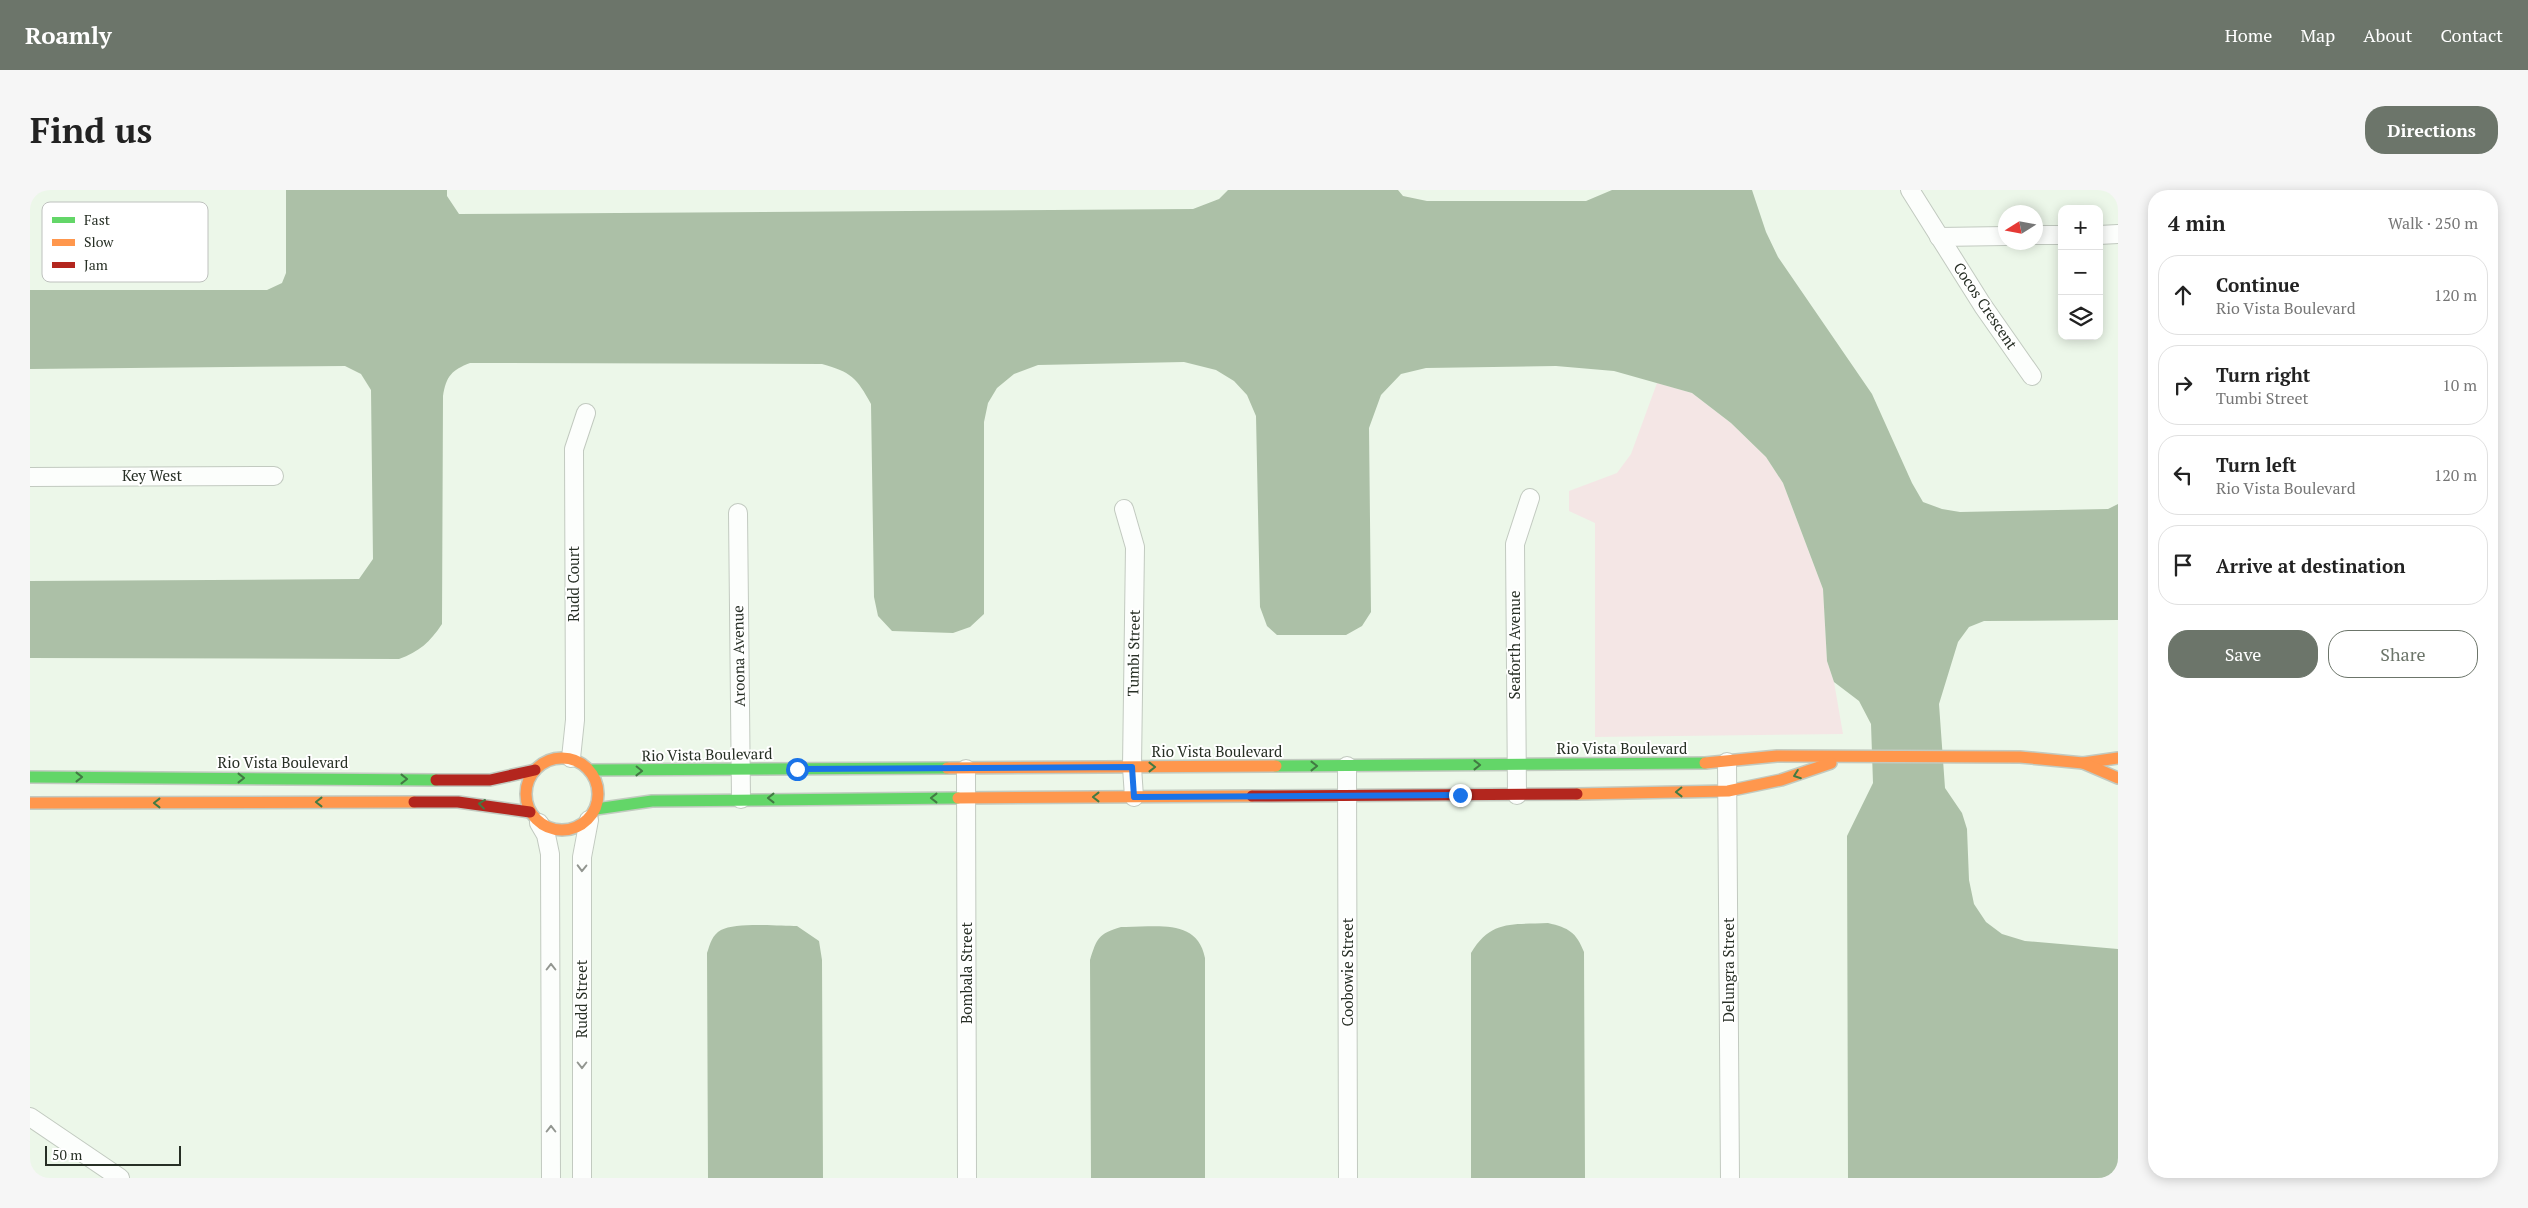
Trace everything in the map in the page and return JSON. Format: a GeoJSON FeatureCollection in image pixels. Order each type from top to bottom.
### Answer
{"type":"FeatureCollection","features":[{"type":"Feature","properties":{"kind":"street","name":"Cocos Crescent"},"geometry":{"type":"LineString","coordinates":[[1910,190],[1983,306],[2032,376]]}},
{"type":"Feature","properties":{"kind":"street"},"geometry":{"type":"LineString","coordinates":[[2103,235],[2118,234]]}},
{"type":"Feature","properties":{"kind":"street"},"geometry":{"type":"LineString","coordinates":[[2043,235],[2058,235]]}},
{"type":"Feature","properties":{"kind":"street"},"geometry":{"type":"LineString","coordinates":[[1939,237],[1998,236]]}},
{"type":"Feature","properties":{"kind":"street","name":"Rudd Court"},"geometry":{"type":"LineString","coordinates":[[571,758],[575,720],[574,449],[586,413]]}},
{"type":"Feature","properties":{"kind":"street","name":"Key West"},"geometry":{"type":"LineString","coordinates":[[30,477],[274,476]]}},
{"type":"Feature","properties":{"kind":"street","name":"Seaforth Avenue"},"geometry":{"type":"LineString","coordinates":[[1517,795],[1515,544],[1530,498]]}},
{"type":"Feature","properties":{"kind":"street","name":"Tumbi Street"},"geometry":{"type":"LineString","coordinates":[[1124,509],[1135,547],[1132,767],[1134,797]]}},
{"type":"Feature","properties":{"kind":"street","name":"Aroona Avenue"},"geometry":{"type":"LineString","coordinates":[[738,513],[741,798]]}},
{"type":"Feature","properties":{"kind":"street","name":"Rio Vista Boulevard"},"geometry":{"type":"LineString","coordinates":[[590,770],[1668,764],[1727,762],[1777,756],[2028,758],[2083,763],[2118,758]]}},
{"type":"Feature","properties":{"kind":"street"},"geometry":{"type":"LineString","coordinates":[[30,803],[458,802],[534,817],[552,829],[564,830],[577,827],[592,815],[598,797],[596,783],[590,770],[571,758],[561,757],[548,760],[535,770],[528,782],[526,797],[534,817]]}},
{"type":"Feature","properties":{"kind":"street","name":"Rio Vista Boulevard"},"geometry":{"type":"LineString","coordinates":[[592,815],[652,801],[741,798],[1517,795],[1728,792],[1781,780],[1843,758]]}},
{"type":"Feature","properties":{"kind":"street","name":"Delungra Street"},"geometry":{"type":"LineString","coordinates":[[1727,762],[1730,1178]]}},
{"type":"Feature","properties":{"kind":"street","name":"Rio Vista Boulevard"},"geometry":{"type":"LineString","coordinates":[[2083,763],[2118,778]]}},
{"type":"Feature","properties":{"kind":"street","name":"Coobowie Street"},"geometry":{"type":"LineString","coordinates":[[1347,766],[1348,1178]]}},
{"type":"Feature","properties":{"kind":"street","name":"Bombala Street"},"geometry":{"type":"LineString","coordinates":[[966,768],[967,1178]]}},
{"type":"Feature","properties":{"kind":"street","name":"Rio Vista Boulevard"},"geometry":{"type":"LineString","coordinates":[[30,777],[490,780],[509,778],[535,770]]}},
{"type":"Feature","properties":{"kind":"street","name":"Rudd Street"},"geometry":{"type":"LineString","coordinates":[[582,1178],[582,857],[592,815]]}},
{"type":"Feature","properties":{"kind":"street","name":"Rudd Street"},"geometry":{"type":"LineString","coordinates":[[534,817],[546,835],[550,854],[552,1178]]}},
{"type":"Feature","properties":{"kind":"street"},"geometry":{"type":"LineString","coordinates":[[31,1120],[120,1178]]}},
{"type":"Feature","properties":{"kind":"shaded area"},"geometry":{"type":"Polygon","coordinates":[[[286,190],[447,190],[447,196],[459,214],[1193,209],[1219,199],[1228,190],[1398,190],[1403,196],[1427,201],[1586,201],[1612,190],[1752,190],[1766,232],[1778,257],[1872,394],[1912,483],[1923,502],[1942,509],[1960,512],[2108,509],[2118,504],[2118,620],[1984,621],[1969,627],[1958,642],[1939,704],[1945,788],[1962,813],[1967,829],[1969,880],[1974,904],[1986,922],[2002,934],[2025,941],[2118,949],[2118,1178],[1848,1178],[1847,836],[1873,783],[1871,724],[1859,701],[1834,682],[1827,661],[1823,589],[1783,483],[1766,457],[1731,423],[1692,393],[1614,371],[1556,366],[1426,368],[1401,374],[1381,395],[1369,428],[1371,612],[1362,626],[1346,635],[1277,635],[1267,626],[1260,607],[1256,416],[1247,395],[1234,381],[1216,370],[1184,362],[1038,365],[1014,374],[997,388],[988,403],[984,422],[984,614],[970,627],[953,633],[892,631],[878,616],[874,597],[871,404],[862,388],[847,373],[822,364],[470,363],[454,371],[446,383],[443,396],[442,624],[433,636],[418,650],[399,659],[30,658],[30,581],[359,579],[373,559],[371,390],[361,374],[345,366],[30,369],[30,290],[267,290],[282,283],[286,273],[286,190]]]}},
{"type":"Feature","properties":{"kind":"shaded area"},"geometry":{"type":"Polygon","coordinates":[[[1657,383],[1692,393],[1731,423],[1766,457],[1783,483],[1823,589],[1827,661],[1834,682],[1843,734],[1595,737],[1595,523],[1569,511],[1569,491],[1617,473],[1631,454],[1657,383]]]}},
{"type":"Feature","properties":{"kind":"shaded area"},"geometry":{"type":"Polygon","coordinates":[[[1548,923],[1567,929],[1575,935],[1584,952],[1585,1178],[1471,1178],[1471,953],[1487,934],[1495,929],[1514,924],[1548,923]]]}},
{"type":"Feature","properties":{"kind":"shaded area"},"geometry":{"type":"Polygon","coordinates":[[[747,925],[797,926],[819,941],[822,960],[823,1178],[708,1178],[707,953],[709,946],[715,934],[728,928],[747,925]]]}},
{"type":"Feature","properties":{"kind":"shaded area"},"geometry":{"type":"Polygon","coordinates":[[[1160,926],[1184,930],[1193,936],[1200,945],[1205,958],[1205,1178],[1091,1178],[1090,960],[1100,938],[1107,932],[1121,927],[1160,926]]]}},
{"type":"Feature","properties":{"kind":"traffic: fast"},"geometry":{"type":"LineString","coordinates":[[1276,766],[1705,763]]}},
{"type":"Feature","properties":{"kind":"traffic: fast"},"geometry":{"type":"LineString","coordinates":[[591,770],[947,768]]}},
{"type":"Feature","properties":{"kind":"traffic: fast"},"geometry":{"type":"LineString","coordinates":[[30,777],[436,780]]}},
{"type":"Feature","properties":{"kind":"traffic: fast"},"geometry":{"type":"LineString","coordinates":[[596,809],[652,801],[958,798]]}},
{"type":"Feature","properties":{"kind":"traffic: slow"},"geometry":{"type":"LineString","coordinates":[[1705,763],[1777,756],[2020,757],[2083,763],[2118,758]]}},
{"type":"Feature","properties":{"kind":"traffic: slow"},"geometry":{"type":"LineString","coordinates":[[562,758],[576,761],[588,768],[595,780],[598,794],[595,808],[588,820],[576,827],[562,830],[548,827],[536,820],[529,808],[526,794],[529,780],[536,768],[548,761],[562,758]]}},
{"type":"Feature","properties":{"kind":"traffic: slow"},"geometry":{"type":"LineString","coordinates":[[1577,794],[1728,791],[1781,780],[1831,763]]}},
{"type":"Feature","properties":{"kind":"traffic: slow"},"geometry":{"type":"LineString","coordinates":[[2083,763],[2118,778]]}},
{"type":"Feature","properties":{"kind":"traffic: slow"},"geometry":{"type":"LineString","coordinates":[[947,768],[1276,766]]}},
{"type":"Feature","properties":{"kind":"traffic: slow"},"geometry":{"type":"LineString","coordinates":[[958,798],[1252,796]]}},
{"type":"Feature","properties":{"kind":"traffic: slow"},"geometry":{"type":"LineString","coordinates":[[30,803],[414,802]]}},
{"type":"Feature","properties":{"kind":"traffic: jam"},"geometry":{"type":"LineString","coordinates":[[436,780],[490,780],[535,770]]}},
{"type":"Feature","properties":{"kind":"traffic: jam"},"geometry":{"type":"LineString","coordinates":[[1252,796],[1577,794]]}},
{"type":"Feature","properties":{"kind":"traffic: jam"},"geometry":{"type":"LineString","coordinates":[[414,802],[458,802],[530,812]]}},
{"type":"Feature","properties":{"kind":"route"},"geometry":{"type":"LineString","coordinates":[[797,769],[1132,767],[1134,797],[1460,795]]}}]}
